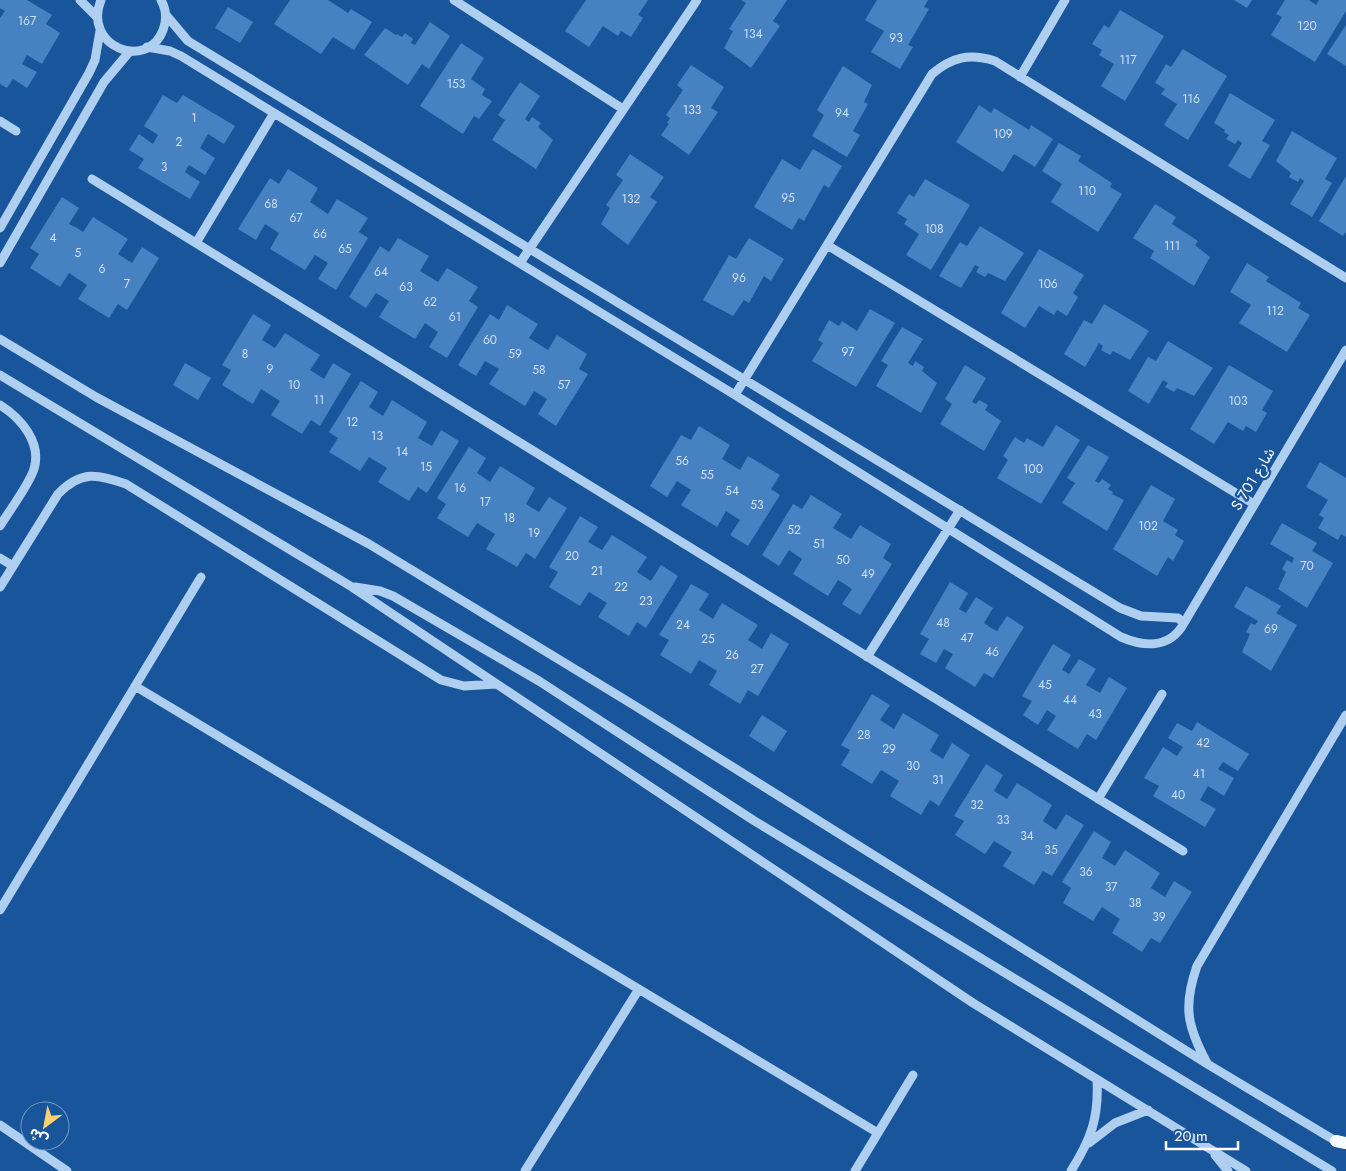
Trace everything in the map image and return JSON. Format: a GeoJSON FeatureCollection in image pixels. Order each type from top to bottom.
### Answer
{"type":"FeatureCollection","features":[{"type":"Feature","properties":{"kind":"street"},"geometry":{"type":"LineString","coordinates":[[80,0],[97,17]]}},
{"type":"Feature","properties":{"kind":"street"},"geometry":{"type":"LineString","coordinates":[[0,228],[95,60],[100,31],[97,17],[102,0]]}},
{"type":"Feature","properties":{"kind":"street"},"geometry":{"type":"LineString","coordinates":[[161,0],[166,15],[188,41],[529,249],[745,378],[1120,608],[1141,616],[1178,618],[1184,623]]}},
{"type":"Feature","properties":{"kind":"street"},"geometry":{"type":"LineString","coordinates":[[454,0],[623,109]]}},
{"type":"Feature","properties":{"kind":"street"},"geometry":{"type":"LineString","coordinates":[[520,263],[697,0]]}},
{"type":"Feature","properties":{"kind":"street"},"geometry":{"type":"LineString","coordinates":[[1020,77],[1065,0]]}},
{"type":"Feature","properties":{"kind":"street"},"geometry":{"type":"LineString","coordinates":[[100,31],[112,45],[130,51],[147,47],[161,34],[166,15]]}},
{"type":"Feature","properties":{"kind":"street","name":"S 701 شارع"},"geometry":{"type":"LineString","coordinates":[[147,47],[170,51],[181,56],[735,394],[1121,637],[1136,643],[1152,644],[1168,641],[1178,633],[1346,350]]}},
{"type":"Feature","properties":{"kind":"street"},"geometry":{"type":"LineString","coordinates":[[0,263],[104,82],[130,51]]}},
{"type":"Feature","properties":{"kind":"street"},"geometry":{"type":"LineString","coordinates":[[735,394],[932,74],[945,63],[961,57],[978,56],[995,61],[1346,278]]}},
{"type":"Feature","properties":{"kind":"street"},"geometry":{"type":"LineString","coordinates":[[196,243],[274,113]]}},
{"type":"Feature","properties":{"kind":"street"},"geometry":{"type":"LineString","coordinates":[[0,121],[16,131]]}},
{"type":"Feature","properties":{"kind":"street"},"geometry":{"type":"LineString","coordinates":[[92,179],[1183,851]]}},
{"type":"Feature","properties":{"kind":"street"},"geometry":{"type":"LineString","coordinates":[[827,246],[1254,504]]}},
{"type":"Feature","properties":{"kind":"street"},"geometry":{"type":"LineString","coordinates":[[0,333],[3,341],[96,397],[369,544],[632,704],[1209,1065],[1343,1143]]}},
{"type":"Feature","properties":{"kind":"street"},"geometry":{"type":"LineString","coordinates":[[0,375],[352,587],[973,1003],[1246,1171]]}},
{"type":"Feature","properties":{"kind":"street"},"geometry":{"type":"LineString","coordinates":[[0,406],[18,418],[25,427],[32,440],[35,454],[34,469],[0,526]]}},
{"type":"Feature","properties":{"kind":"street"},"geometry":{"type":"LineString","coordinates":[[0,587],[63,488],[82,478],[103,476],[126,484],[436,678],[464,686],[496,684]]}},
{"type":"Feature","properties":{"kind":"street"},"geometry":{"type":"LineString","coordinates":[[867,657],[960,510]]}},
{"type":"Feature","properties":{"kind":"street"},"geometry":{"type":"LineString","coordinates":[[0,558],[13,566]]}},
{"type":"Feature","properties":{"kind":"street"},"geometry":{"type":"LineString","coordinates":[[0,910],[201,577]]}},
{"type":"Feature","properties":{"kind":"street"},"geometry":{"type":"LineString","coordinates":[[352,587],[380,591],[393,596],[517,668],[753,820],[1332,1171]]}},
{"type":"Feature","properties":{"kind":"street"},"geometry":{"type":"LineString","coordinates":[[135,686],[878,1133]]}},
{"type":"Feature","properties":{"kind":"street"},"geometry":{"type":"LineString","coordinates":[[1098,799],[1162,694]]}},
{"type":"Feature","properties":{"kind":"street"},"geometry":{"type":"LineString","coordinates":[[1209,1065],[1197,1044],[1190,1021],[1188,996],[1197,966],[1346,715]]}},
{"type":"Feature","properties":{"kind":"street"},"geometry":{"type":"LineString","coordinates":[[526,1171],[639,989]]}},
{"type":"Feature","properties":{"kind":"street"},"geometry":{"type":"LineString","coordinates":[[854,1171],[913,1075]]}},
{"type":"Feature","properties":{"kind":"street"},"geometry":{"type":"LineString","coordinates":[[1071,1171],[1087,1145],[1097,1113],[1097,1080]]}},
{"type":"Feature","properties":{"kind":"street"},"geometry":{"type":"LineString","coordinates":[[1087,1145],[1115,1123],[1148,1110]]}},
{"type":"Feature","properties":{"kind":"street"},"geometry":{"type":"LineString","coordinates":[[0,1125],[67,1171]]}},
{"type":"Feature","properties":{"kind":"street"},"geometry":{"type":"LineString","coordinates":[[1210,1149],[1228,1171]]}},
{"type":"Feature","properties":{"kind":"building"},"geometry":{"type":"Polygon","coordinates":[[[0,0],[27,0],[52,15],[46,24],[60,33],[42,64],[27,55],[22,64],[37,72],[27,88],[13,79],[7,88],[0,84],[0,18],[5,11],[0,8],[0,0]]]}},
{"type":"Feature","properties":{"kind":"building"},"geometry":{"type":"Polygon","coordinates":[[[290,0],[328,0],[348,13],[351,9],[372,22],[354,50],[333,37],[321,54],[274,24],[290,0]]]}},
{"type":"Feature","properties":{"kind":"building"},"geometry":{"type":"Polygon","coordinates":[[[586,0],[648,0],[638,15],[643,18],[631,37],[621,31],[618,36],[603,26],[589,47],[565,31],[586,0]]]}},
{"type":"Feature","properties":{"kind":"building"},"geometry":{"type":"Polygon","coordinates":[[[741,0],[787,0],[773,21],[780,26],[751,68],[724,48],[733,31],[729,29],[746,3],[741,0]]]}},
{"type":"Feature","properties":{"kind":"building"},"geometry":{"type":"Polygon","coordinates":[[[877,0],[928,0],[924,7],[929,9],[908,45],[913,47],[900,69],[871,52],[884,31],[865,20],[877,0]]]}},
{"type":"Feature","properties":{"kind":"building"},"geometry":{"type":"Polygon","coordinates":[[[1234,0],[1252,0],[1247,8],[1234,0]]]}},
{"type":"Feature","properties":{"kind":"building"},"geometry":{"type":"Polygon","coordinates":[[[1285,0],[1309,0],[1316,5],[1319,0],[1346,0],[1346,11],[1315,62],[1271,35],[1282,17],[1276,14],[1285,0]]]}},
{"type":"Feature","properties":{"kind":"building"},"geometry":{"type":"Polygon","coordinates":[[[228,7],[253,22],[240,43],[215,28],[228,7]]]}},
{"type":"Feature","properties":{"kind":"building"},"geometry":{"type":"Polygon","coordinates":[[[1120,10],[1164,36],[1125,101],[1101,86],[1114,64],[1099,55],[1102,50],[1092,44],[1104,25],[1109,28],[1120,10]]]}},
{"type":"Feature","properties":{"kind":"building"},"geometry":{"type":"Polygon","coordinates":[[[430,22],[450,36],[429,69],[422,64],[408,85],[364,55],[385,28],[402,37],[405,33],[413,39],[411,43],[415,45],[430,22]]]}},
{"type":"Feature","properties":{"kind":"building"},"geometry":{"type":"Polygon","coordinates":[[[1346,25],[1346,66],[1327,54],[1346,25]]]}},
{"type":"Feature","properties":{"kind":"building"},"geometry":{"type":"Polygon","coordinates":[[[461,43],[484,58],[471,79],[485,89],[482,95],[492,101],[479,119],[474,116],[463,134],[420,106],[461,43]]]}},
{"type":"Feature","properties":{"kind":"building"},"geometry":{"type":"Polygon","coordinates":[[[1183,49],[1227,76],[1188,140],[1164,125],[1177,104],[1161,94],[1165,89],[1155,83],[1166,64],[1171,67],[1183,49]]]}},
{"type":"Feature","properties":{"kind":"building"},"geometry":{"type":"Polygon","coordinates":[[[691,65],[724,87],[711,108],[718,112],[689,155],[661,135],[669,124],[667,123],[670,118],[666,115],[683,90],[677,85],[691,65]]]}},
{"type":"Feature","properties":{"kind":"building"},"geometry":{"type":"Polygon","coordinates":[[[843,66],[872,85],[864,102],[868,104],[853,131],[860,135],[847,157],[812,136],[824,115],[817,110],[843,66]]]}},
{"type":"Feature","properties":{"kind":"building"},"geometry":{"type":"Polygon","coordinates":[[[520,82],[540,96],[525,119],[529,122],[532,117],[541,123],[538,127],[553,140],[536,169],[492,140],[505,120],[498,115],[520,82]]]}},
{"type":"Feature","properties":{"kind":"building"},"geometry":{"type":"Polygon","coordinates":[[[1230,93],[1275,120],[1262,141],[1270,145],[1250,179],[1228,166],[1242,143],[1238,140],[1235,144],[1226,139],[1229,135],[1214,123],[1230,93]]]}},
{"type":"Feature","properties":{"kind":"building"},"geometry":{"type":"Polygon","coordinates":[[[163,95],[177,103],[183,95],[235,126],[224,144],[208,134],[200,148],[215,158],[205,175],[189,165],[185,172],[200,182],[190,199],[138,168],[144,159],[129,150],[139,134],[153,144],[158,135],[144,126],[163,95]]]}},
{"type":"Feature","properties":{"kind":"building"},"geometry":{"type":"Polygon","coordinates":[[[979,105],[991,113],[994,108],[1029,130],[1031,125],[1053,139],[1035,167],[1014,154],[1003,172],[956,142],[979,105]]]}},
{"type":"Feature","properties":{"kind":"building"},"geometry":{"type":"Polygon","coordinates":[[[1292,131],[1337,158],[1325,179],[1332,183],[1312,217],[1290,204],[1304,181],[1300,178],[1298,182],[1289,177],[1291,173],[1276,161],[1292,131]]]}},
{"type":"Feature","properties":{"kind":"building"},"geometry":{"type":"Polygon","coordinates":[[[1059,143],[1081,156],[1078,161],[1112,183],[1110,187],[1122,194],[1098,232],[1051,202],[1062,184],[1042,171],[1059,143]]]}},
{"type":"Feature","properties":{"kind":"building"},"geometry":{"type":"Polygon","coordinates":[[[813,149],[842,166],[829,188],[824,185],[804,221],[799,218],[792,230],[754,207],[782,159],[800,170],[813,149]]]}},
{"type":"Feature","properties":{"kind":"building"},"geometry":{"type":"Polygon","coordinates":[[[630,154],[664,177],[650,197],[657,202],[628,245],[601,224],[610,208],[606,205],[623,180],[616,175],[630,154]]]}},
{"type":"Feature","properties":{"kind":"building"},"geometry":{"type":"Polygon","coordinates":[[[288,169],[318,188],[310,202],[328,214],[337,199],[368,218],[359,232],[368,238],[336,290],[318,279],[328,263],[315,255],[305,270],[270,249],[279,233],[265,224],[256,240],[238,229],[270,178],[279,184],[288,169]]]}},
{"type":"Feature","properties":{"kind":"building"},"geometry":{"type":"Polygon","coordinates":[[[1346,176],[1346,232],[1343,236],[1319,221],[1346,176]]]}},
{"type":"Feature","properties":{"kind":"building"},"geometry":{"type":"Polygon","coordinates":[[[925,179],[970,205],[931,270],[906,255],[919,234],[904,224],[907,219],[897,213],[909,194],[914,197],[925,179]]]}},
{"type":"Feature","properties":{"kind":"building"},"geometry":{"type":"Polygon","coordinates":[[[62,197],[79,208],[69,224],[83,232],[93,217],[128,239],[118,254],[132,263],[142,247],[159,258],[127,310],[118,304],[109,318],[78,299],[87,285],[69,273],[60,287],[30,268],[39,254],[30,248],[62,197]]]}},
{"type":"Feature","properties":{"kind":"building"},"geometry":{"type":"Polygon","coordinates":[[[1155,204],[1176,217],[1172,224],[1198,241],[1195,245],[1210,257],[1194,286],[1150,258],[1154,251],[1133,238],[1155,204]]]}},
{"type":"Feature","properties":{"kind":"building"},"geometry":{"type":"Polygon","coordinates":[[[980,226],[1024,253],[1005,281],[988,273],[985,277],[976,272],[979,267],[975,265],[961,288],[939,276],[960,242],[967,246],[980,226]]]}},
{"type":"Feature","properties":{"kind":"building"},"geometry":{"type":"Polygon","coordinates":[[[398,238],[429,256],[420,271],[438,282],[447,268],[478,287],[469,301],[478,307],[447,358],[429,347],[438,332],[425,323],[415,339],[379,317],[389,301],[376,293],[366,308],[349,297],[380,246],[389,252],[398,238]]]}},
{"type":"Feature","properties":{"kind":"building"},"geometry":{"type":"Polygon","coordinates":[[[749,238],[784,259],[771,281],[764,276],[749,303],[744,300],[733,316],[703,300],[729,255],[736,259],[749,238]]]}},
{"type":"Feature","properties":{"kind":"building"},"geometry":{"type":"Polygon","coordinates":[[[1039,249],[1084,275],[1073,293],[1078,297],[1067,316],[1057,310],[1054,315],[1039,306],[1025,328],[1001,313],[1039,249]]]}},
{"type":"Feature","properties":{"kind":"building"},"geometry":{"type":"Polygon","coordinates":[[[1247,263],[1269,277],[1266,281],[1301,303],[1298,308],[1310,315],[1287,352],[1239,323],[1251,305],[1230,292],[1247,263]]]}},
{"type":"Feature","properties":{"kind":"building"},"geometry":{"type":"Polygon","coordinates":[[[1104,304],[1149,331],[1130,360],[1113,351],[1110,355],[1101,350],[1103,346],[1099,343],[1085,367],[1064,354],[1084,320],[1092,324],[1104,304]]]}},
{"type":"Feature","properties":{"kind":"building"},"geometry":{"type":"Polygon","coordinates":[[[507,305],[538,324],[529,338],[548,350],[557,335],[587,354],[579,369],[588,374],[556,426],[538,414],[547,399],[534,391],[525,406],[489,384],[499,369],[485,361],[476,376],[458,365],[490,314],[499,320],[507,305]]]}},
{"type":"Feature","properties":{"kind":"building"},"geometry":{"type":"Polygon","coordinates":[[[870,309],[895,323],[856,387],[812,361],[823,343],[818,340],[829,320],[839,326],[842,321],[857,331],[870,309]]]}},
{"type":"Feature","properties":{"kind":"building"},"geometry":{"type":"Polygon","coordinates":[[[253,314],[271,325],[262,340],[275,348],[285,333],[320,355],[310,370],[324,379],[333,363],[351,374],[320,426],[311,420],[302,434],[271,415],[280,401],[261,389],[253,404],[222,385],[231,370],[222,365],[253,314]]]}},
{"type":"Feature","properties":{"kind":"building"},"geometry":{"type":"Polygon","coordinates":[[[902,327],[923,339],[908,363],[913,366],[915,361],[924,367],[922,371],[937,383],[921,413],[876,386],[888,365],[881,361],[902,327]]]}},
{"type":"Feature","properties":{"kind":"building"},"geometry":{"type":"Polygon","coordinates":[[[1168,341],[1213,368],[1194,396],[1177,388],[1174,392],[1165,387],[1168,383],[1163,380],[1149,404],[1128,391],[1148,357],[1156,361],[1168,341]]]}},
{"type":"Feature","properties":{"kind":"building"},"geometry":{"type":"Polygon","coordinates":[[[185,363],[211,378],[198,400],[173,385],[185,363]]]}},
{"type":"Feature","properties":{"kind":"building"},"geometry":{"type":"Polygon","coordinates":[[[965,365],[986,378],[972,402],[976,404],[979,400],[988,405],[985,410],[1001,421],[984,451],[940,424],[952,404],[945,399],[965,365]]]}},
{"type":"Feature","properties":{"kind":"building"},"geometry":{"type":"Polygon","coordinates":[[[1229,365],[1273,391],[1262,410],[1267,413],[1256,432],[1246,426],[1243,431],[1228,422],[1214,444],[1190,429],[1229,365]]]}},
{"type":"Feature","properties":{"kind":"building"},"geometry":{"type":"Polygon","coordinates":[[[361,381],[378,392],[369,407],[383,416],[392,400],[427,422],[418,438],[432,446],[441,430],[459,441],[427,493],[418,487],[409,501],[378,482],[387,468],[369,457],[360,471],[329,452],[338,438],[329,432],[361,381]]]}},
{"type":"Feature","properties":{"kind":"building"},"geometry":{"type":"Polygon","coordinates":[[[1056,425],[1080,440],[1041,504],[997,478],[1008,460],[1003,456],[1015,437],[1024,443],[1027,438],[1043,447],[1056,425]]]}},
{"type":"Feature","properties":{"kind":"building"},"geometry":{"type":"Polygon","coordinates":[[[699,426],[730,445],[722,459],[740,470],[748,456],[780,475],[771,489],[780,495],[748,546],[730,535],[740,520],[726,511],[717,527],[681,505],[691,490],[677,481],[667,497],[650,486],[681,435],[691,440],[699,426]]]}},
{"type":"Feature","properties":{"kind":"building"},"geometry":{"type":"Polygon","coordinates":[[[1088,445],[1109,457],[1095,481],[1099,483],[1102,479],[1111,485],[1108,489],[1113,492],[1112,494],[1124,500],[1107,531],[1062,503],[1075,483],[1067,478],[1088,445]]]}},
{"type":"Feature","properties":{"kind":"building"},"geometry":{"type":"Polygon","coordinates":[[[469,447],[486,458],[477,473],[490,482],[500,466],[535,488],[526,504],[532,508],[539,512],[549,497],[567,508],[535,559],[526,553],[517,567],[486,549],[495,534],[477,523],[468,537],[437,518],[446,504],[437,498],[469,447]]]}},
{"type":"Feature","properties":{"kind":"building"},"geometry":{"type":"Polygon","coordinates":[[[1320,462],[1346,478],[1346,537],[1341,534],[1338,540],[1318,528],[1324,518],[1319,515],[1328,500],[1306,487],[1320,462]]]}},
{"type":"Feature","properties":{"kind":"building"},"geometry":{"type":"Polygon","coordinates":[[[1151,485],[1175,499],[1163,521],[1178,530],[1175,535],[1184,541],[1173,561],[1168,557],[1157,576],[1113,549],[1151,485]]]}},
{"type":"Feature","properties":{"kind":"building"},"geometry":{"type":"Polygon","coordinates":[[[811,495],[842,514],[833,528],[851,539],[860,525],[891,544],[883,558],[892,564],[860,615],[842,604],[852,589],[838,580],[828,596],[793,574],[802,559],[789,550],[779,566],[762,555],[793,504],[802,509],[811,495]]]}},
{"type":"Feature","properties":{"kind":"building"},"geometry":{"type":"Polygon","coordinates":[[[580,516],[598,527],[588,542],[602,550],[612,535],[647,557],[637,572],[651,581],[661,565],[678,576],[646,628],[637,622],[629,636],[598,617],[607,603],[589,592],[580,606],[549,587],[558,572],[549,567],[580,516]]]}},
{"type":"Feature","properties":{"kind":"building"},"geometry":{"type":"Polygon","coordinates":[[[1282,523],[1317,543],[1312,551],[1333,563],[1307,608],[1278,589],[1286,572],[1282,569],[1287,560],[1292,563],[1294,558],[1270,544],[1282,523]]]}},
{"type":"Feature","properties":{"kind":"building"},"geometry":{"type":"Polygon","coordinates":[[[950,582],[968,593],[959,609],[966,613],[976,597],[993,608],[984,623],[991,628],[997,631],[1007,616],[1024,627],[993,678],[984,673],[975,687],[945,668],[953,654],[944,649],[936,663],[920,654],[929,639],[920,634],[950,582]]]}},
{"type":"Feature","properties":{"kind":"building"},"geometry":{"type":"Polygon","coordinates":[[[691,584],[709,594],[699,610],[713,619],[722,603],[758,625],[748,640],[762,649],[771,633],[789,644],[758,696],[748,690],[740,704],[709,685],[717,671],[699,660],[691,674],[660,655],[669,640],[659,635],[691,584]]]}},
{"type":"Feature","properties":{"kind":"building"},"geometry":{"type":"Polygon","coordinates":[[[1246,586],[1281,606],[1276,613],[1297,625],[1271,671],[1242,652],[1250,634],[1246,632],[1251,623],[1255,625],[1258,621],[1234,607],[1246,586]]]}},
{"type":"Feature","properties":{"kind":"building"},"geometry":{"type":"Polygon","coordinates":[[[1053,644],[1071,655],[1062,670],[1069,674],[1079,659],[1096,669],[1086,685],[1100,693],[1109,677],[1127,688],[1096,740],[1087,734],[1078,749],[1047,730],[1056,716],[1047,710],[1038,725],[1023,715],[1032,701],[1022,696],[1053,644]]]}},
{"type":"Feature","properties":{"kind":"building"},"geometry":{"type":"Polygon","coordinates":[[[872,694],[890,705],[880,720],[894,729],[903,713],[939,735],[930,751],[943,759],[952,743],[970,755],[939,806],[930,800],[921,815],[890,796],[899,781],[881,770],[872,784],[841,765],[850,750],[841,745],[872,694]]]}},
{"type":"Feature","properties":{"kind":"building"},"geometry":{"type":"Polygon","coordinates":[[[762,715],[787,731],[774,752],[749,736],[762,715]]]}},
{"type":"Feature","properties":{"kind":"building"},"geometry":{"type":"Polygon","coordinates":[[[1197,722],[1249,754],[1238,771],[1223,762],[1218,769],[1234,778],[1224,796],[1208,786],[1200,800],[1216,809],[1205,827],[1153,796],[1159,786],[1144,778],[1163,747],[1177,756],[1183,747],[1168,738],[1177,723],[1192,731],[1197,722]]]}},
{"type":"Feature","properties":{"kind":"building"},"geometry":{"type":"Polygon","coordinates":[[[986,764],[1003,775],[994,791],[1007,799],[1017,783],[1052,805],[1043,821],[1056,830],[1066,814],[1084,825],[1052,876],[1043,871],[1034,885],[1003,866],[1012,852],[994,841],[985,854],[955,835],[964,821],[954,816],[986,764]]]}},
{"type":"Feature","properties":{"kind":"building"},"geometry":{"type":"Polygon","coordinates":[[[1094,831],[1111,842],[1102,858],[1115,866],[1125,850],[1160,873],[1151,888],[1165,897],[1174,881],[1192,892],[1160,943],[1151,938],[1142,952],[1112,933],[1120,919],[1102,907],[1093,921],[1063,903],[1071,888],[1062,882],[1094,831]]]}}]}
